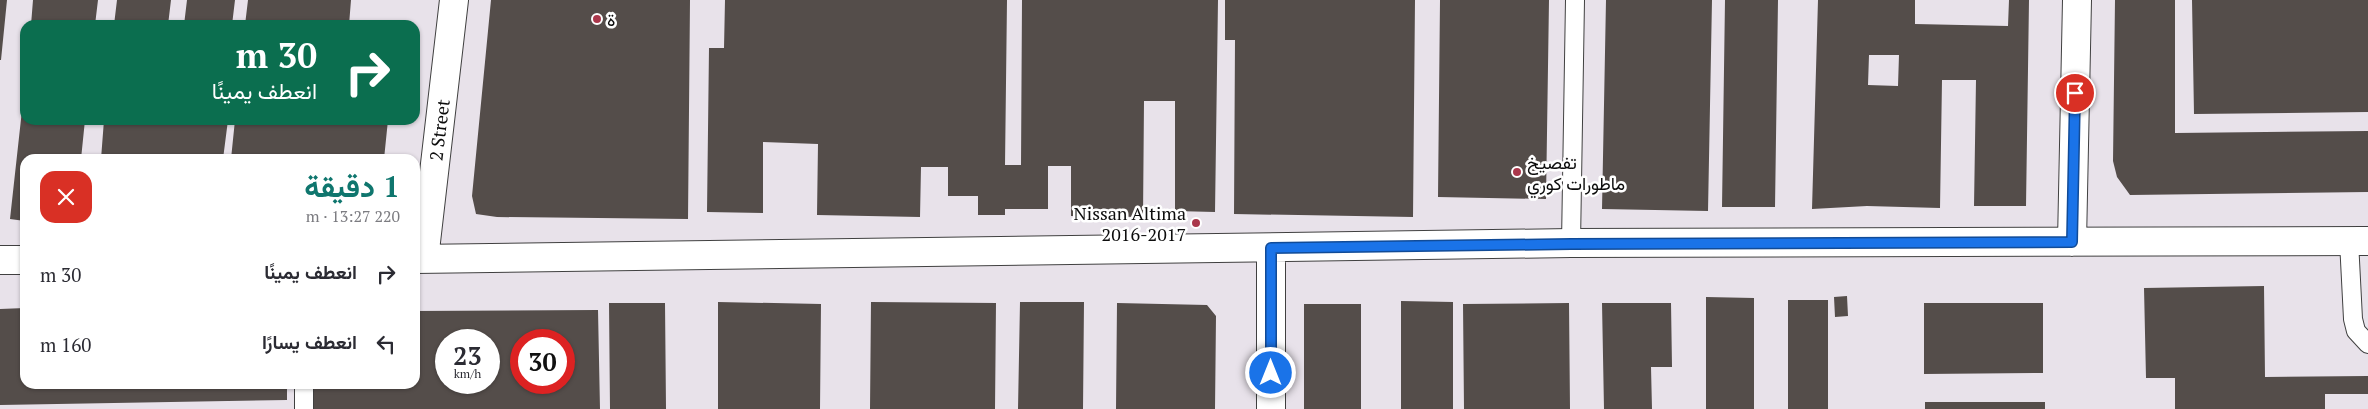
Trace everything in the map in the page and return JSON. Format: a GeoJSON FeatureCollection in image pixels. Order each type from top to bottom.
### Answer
{"type":"FeatureCollection","features":[{"type":"Feature","properties":{"kind":"street","name":"2 Street"},"geometry":{"type":"LineString","coordinates":[[420,259],[454,0]]}},
{"type":"Feature","properties":{"kind":"street"},"geometry":{"type":"LineString","coordinates":[[2072,242],[2077,0]]}},
{"type":"Feature","properties":{"kind":"street"},"geometry":{"type":"LineString","coordinates":[[420,259],[1571,244],[2359,241]]}},
{"type":"Feature","properties":{"kind":"street"},"geometry":{"type":"LineString","coordinates":[[1271,248],[1271,409]]}},
{"type":"Feature","properties":{"kind":"street"},"geometry":{"type":"LineString","coordinates":[[0,260],[20,260]]}},
{"type":"Feature","properties":{"kind":"lane"},"geometry":{"type":"LineString","coordinates":[[1571,244],[1576,0]]}},
{"type":"Feature","properties":{"kind":"lane"},"geometry":{"type":"LineString","coordinates":[[2359,241],[2353,319],[2356,331],[2368,344]]}},
{"type":"Feature","properties":{"kind":"lane"},"geometry":{"type":"LineString","coordinates":[[304,389],[304,409]]}},
{"type":"Feature","properties":{"kind":"shaded area"},"geometry":{"type":"Polygon","coordinates":[[[0,0],[2368,0],[2368,409],[0,409],[0,0]]]}},
{"type":"Feature","properties":{"kind":"building"},"geometry":{"type":"Polygon","coordinates":[[[0,0],[7,0],[1,60],[0,60],[0,0]]]}},
{"type":"Feature","properties":{"kind":"building"},"geometry":{"type":"Polygon","coordinates":[[[33,0],[98,0],[96,20],[31,20],[33,0]]]}},
{"type":"Feature","properties":{"kind":"building"},"geometry":{"type":"Polygon","coordinates":[[[117,0],[171,0],[169,20],[115,20],[117,0]]]}},
{"type":"Feature","properties":{"kind":"building"},"geometry":{"type":"Polygon","coordinates":[[[187,0],[235,0],[233,20],[185,20],[187,0]]]}},
{"type":"Feature","properties":{"kind":"building"},"geometry":{"type":"Polygon","coordinates":[[[248,0],[351,0],[349,20],[246,20],[248,0]]]}},
{"type":"Feature","properties":{"kind":"building"},"geometry":{"type":"Polygon","coordinates":[[[491,0],[690,0],[688,219],[497,217],[476,214],[472,196],[491,0]]]}},
{"type":"Feature","properties":{"kind":"building"},"geometry":{"type":"Polygon","coordinates":[[[725,0],[1007,0],[1005,165],[1021,165],[1022,0],[1218,0],[1215,212],[1175,211],[1175,101],[1144,101],[1143,217],[1071,216],[1071,166],[1048,166],[1048,209],[1005,209],[1005,215],[978,215],[978,196],[948,196],[948,167],[921,167],[920,217],[817,215],[818,144],[763,142],[763,213],[707,212],[709,48],[724,48],[725,0]]]}},
{"type":"Feature","properties":{"kind":"building"},"geometry":{"type":"Polygon","coordinates":[[[1225,0],[1415,0],[1413,217],[1234,214],[1235,40],[1225,40],[1225,0]]]}},
{"type":"Feature","properties":{"kind":"building"},"geometry":{"type":"Polygon","coordinates":[[[1440,0],[1549,0],[1546,199],[1438,197],[1440,0]]]}},
{"type":"Feature","properties":{"kind":"building"},"geometry":{"type":"Polygon","coordinates":[[[1606,0],[1712,0],[1708,211],[1602,209],[1606,0]]]}},
{"type":"Feature","properties":{"kind":"building"},"geometry":{"type":"Polygon","coordinates":[[[1725,0],[1778,0],[1775,207],[1722,207],[1725,0]]]}},
{"type":"Feature","properties":{"kind":"building"},"geometry":{"type":"Polygon","coordinates":[[[1818,0],[1915,0],[1915,24],[2008,26],[2009,0],[2029,0],[2026,206],[1974,206],[1976,80],[1942,80],[1940,208],[1867,206],[1812,209],[1818,0]],[[1869,55],[1868,85],[1898,86],[1899,55],[1869,55]]]}},
{"type":"Feature","properties":{"kind":"building"},"geometry":{"type":"Polygon","coordinates":[[[2115,0],[2175,0],[2175,133],[2368,131],[2368,192],[2130,195],[2117,177],[2113,161],[2115,0]]]}},
{"type":"Feature","properties":{"kind":"building"},"geometry":{"type":"Polygon","coordinates":[[[2192,0],[2368,0],[2368,112],[2194,114],[2192,0]]]}},
{"type":"Feature","properties":{"kind":"building"},"geometry":{"type":"Polygon","coordinates":[[[20,125],[84,125],[82,154],[20,154],[20,220],[10,219],[20,125]]]}},
{"type":"Feature","properties":{"kind":"building"},"geometry":{"type":"Polygon","coordinates":[[[104,125],[227,125],[224,154],[101,154],[104,125]]]}},
{"type":"Feature","properties":{"kind":"building"},"geometry":{"type":"Polygon","coordinates":[[[234,125],[387,125],[385,154],[232,154],[234,125]]]}},
{"type":"Feature","properties":{"kind":"building"},"geometry":{"type":"Polygon","coordinates":[[[2264,286],[2265,377],[2368,376],[2368,394],[2325,394],[2325,409],[2175,409],[2175,378],[2146,378],[2144,288],[2264,286]]]}},
{"type":"Feature","properties":{"kind":"building"},"geometry":{"type":"Polygon","coordinates":[[[1847,296],[1848,316],[1835,317],[1834,297],[1847,296]]]}},
{"type":"Feature","properties":{"kind":"building"},"geometry":{"type":"Polygon","coordinates":[[[1706,297],[1754,298],[1754,409],[1706,409],[1706,297]]]}},
{"type":"Feature","properties":{"kind":"building"},"geometry":{"type":"Polygon","coordinates":[[[1788,300],[1828,300],[1828,409],[1788,409],[1788,300]]]}},
{"type":"Feature","properties":{"kind":"building"},"geometry":{"type":"Polygon","coordinates":[[[1401,301],[1453,302],[1453,409],[1401,409],[1401,301]]]}},
{"type":"Feature","properties":{"kind":"building"},"geometry":{"type":"Polygon","coordinates":[[[718,302],[821,304],[820,409],[718,409],[718,302]]]}},
{"type":"Feature","properties":{"kind":"building"},"geometry":{"type":"Polygon","coordinates":[[[871,302],[996,303],[995,409],[870,409],[871,302]]]}},
{"type":"Feature","properties":{"kind":"building"},"geometry":{"type":"Polygon","coordinates":[[[1020,302],[1084,302],[1083,409],[1018,409],[1020,302]]]}},
{"type":"Feature","properties":{"kind":"building"},"geometry":{"type":"Polygon","coordinates":[[[609,303],[665,303],[666,409],[610,409],[609,303]]]}},
{"type":"Feature","properties":{"kind":"building"},"geometry":{"type":"Polygon","coordinates":[[[1117,303],[1207,305],[1216,316],[1215,409],[1116,409],[1117,303]]]}},
{"type":"Feature","properties":{"kind":"building"},"geometry":{"type":"Polygon","coordinates":[[[1569,303],[1570,409],[1464,409],[1463,304],[1569,303]]]}},
{"type":"Feature","properties":{"kind":"building"},"geometry":{"type":"Polygon","coordinates":[[[1602,303],[1671,303],[1672,367],[1651,367],[1652,409],[1604,409],[1602,303]]]}},
{"type":"Feature","properties":{"kind":"building"},"geometry":{"type":"Polygon","coordinates":[[[1924,303],[2043,303],[2043,373],[1924,374],[1924,303]]]}},
{"type":"Feature","properties":{"kind":"building"},"geometry":{"type":"Polygon","coordinates":[[[1304,304],[1361,304],[1361,409],[1304,409],[1304,304]]]}},
{"type":"Feature","properties":{"kind":"building"},"geometry":{"type":"Polygon","coordinates":[[[20,308],[20,389],[287,389],[287,400],[0,405],[0,309],[20,308]]]}},
{"type":"Feature","properties":{"kind":"building"},"geometry":{"type":"Polygon","coordinates":[[[598,310],[600,409],[310,409],[310,389],[420,389],[420,311],[598,310]]]}},
{"type":"Feature","properties":{"kind":"building"},"geometry":{"type":"Polygon","coordinates":[[[1925,402],[2045,402],[2045,409],[1925,409],[1925,402]]]}},
{"type":"Feature","properties":{"kind":"place","name":"ة"},"geometry":{"type":"Point","coordinates":[597,19]}},
{"type":"Feature","properties":{"kind":"place","name":"تفصيخ ماطورات كوري"},"geometry":{"type":"Point","coordinates":[1517,172]}},
{"type":"Feature","properties":{"kind":"place","name":"Nissan Altima 2016-2017"},"geometry":{"type":"Point","coordinates":[1196,223]}},
{"type":"Feature","properties":{"kind":"route"},"geometry":{"type":"LineString","coordinates":[[1271,373],[1271,248],[1571,244],[2072,242],[2075,93]]}}]}
